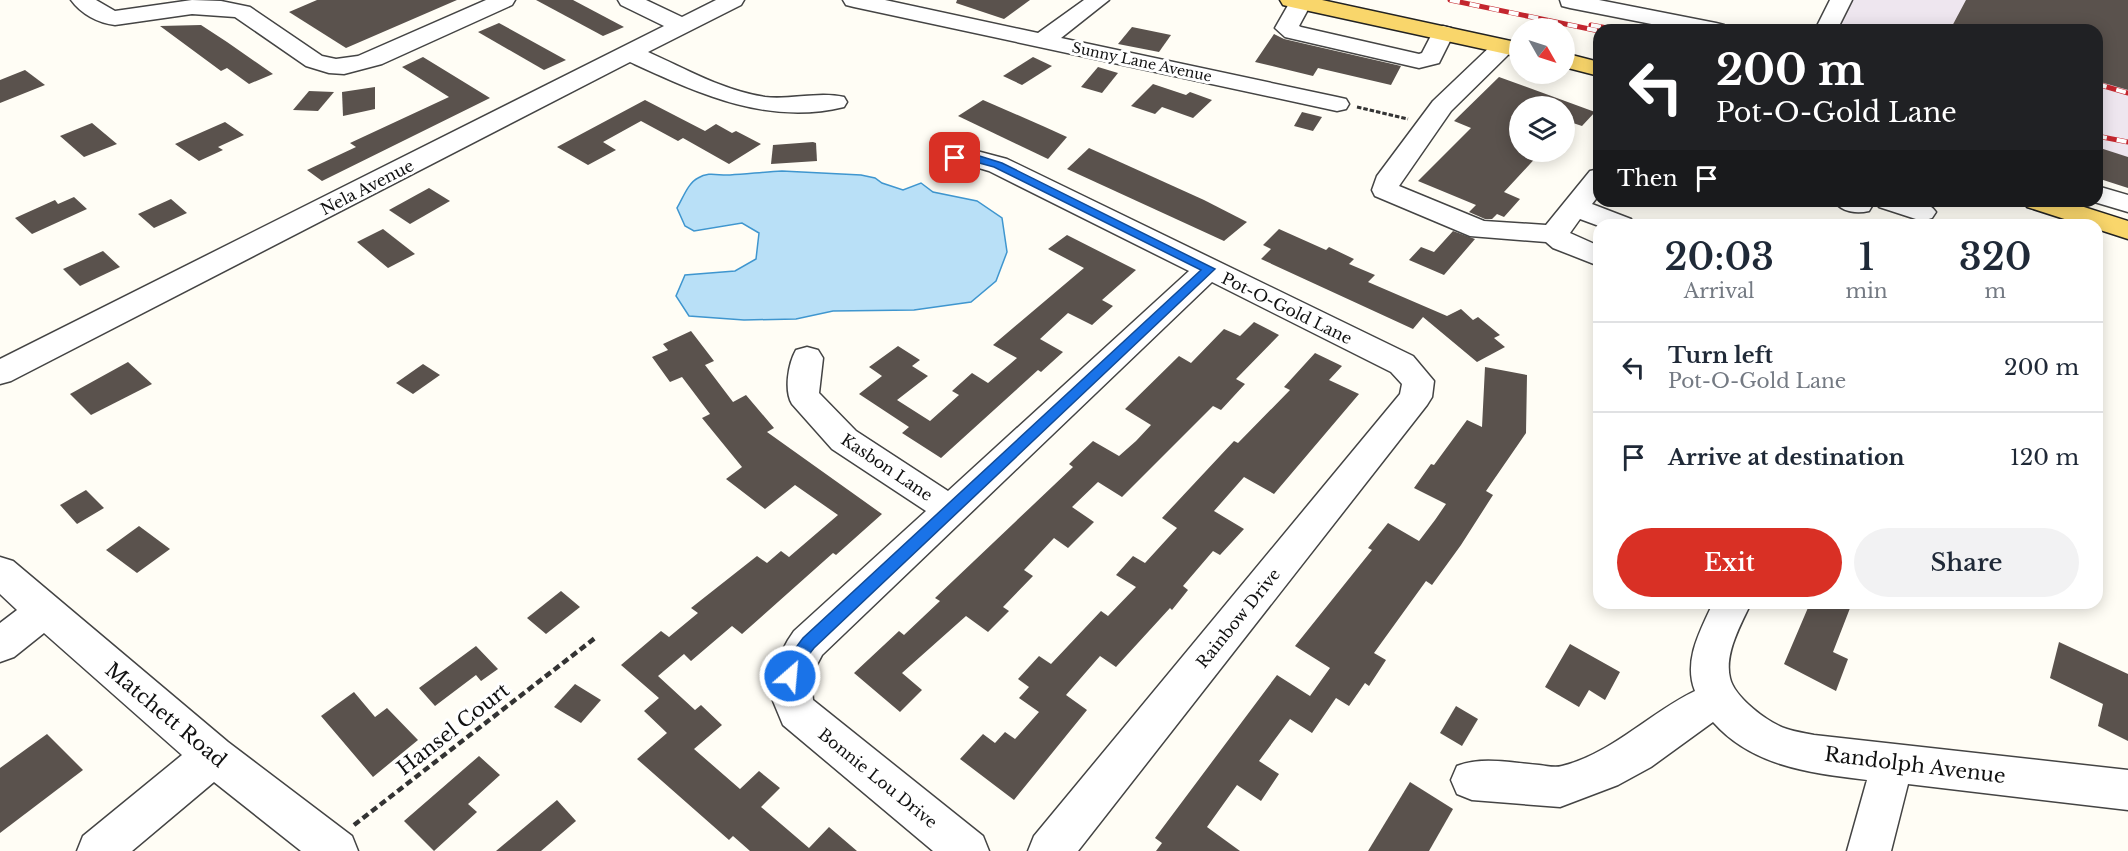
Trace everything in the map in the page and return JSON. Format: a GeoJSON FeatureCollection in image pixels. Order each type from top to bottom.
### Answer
{"type":"FeatureCollection","features":[{"type":"Feature","properties":{"kind":"main road"},"geometry":{"type":"LineString","coordinates":[[1296,1],[1509,48]]}},
{"type":"Feature","properties":{"kind":"main road"},"geometry":{"type":"LineString","coordinates":[[1575,63],[1593,67]]}},
{"type":"Feature","properties":{"kind":"main road"},"geometry":{"type":"LineString","coordinates":[[2073,207],[2102,219]]}},
{"type":"Feature","properties":{"kind":"main road"},"geometry":{"type":"LineString","coordinates":[[2103,220],[2128,230]]}},
{"type":"Feature","properties":{"kind":"street"},"geometry":{"type":"LineString","coordinates":[[82,0],[105,17],[115,18],[192,7],[251,8],[314,61],[324,66],[338,67],[374,59],[504,0]]}},
{"type":"Feature","properties":{"kind":"street"},"geometry":{"type":"LineString","coordinates":[[629,0],[682,26]]}},
{"type":"Feature","properties":{"kind":"street","name":"Nela Avenue"},"geometry":{"type":"LineString","coordinates":[[0,373],[733,0]]}},
{"type":"Feature","properties":{"kind":"street","name":"Sunny Lane Avenue"},"geometry":{"type":"LineString","coordinates":[[855,0],[1337,104]]}},
{"type":"Feature","properties":{"kind":"street"},"geometry":{"type":"LineString","coordinates":[[1041,41],[1098,0]]}},
{"type":"Feature","properties":{"kind":"street"},"geometry":{"type":"LineString","coordinates":[[1829,24],[1841,0]]}},
{"type":"Feature","properties":{"kind":"street"},"geometry":{"type":"LineString","coordinates":[[1296,1],[1286,28],[1293,32],[1419,61],[1431,58],[1443,33]]}},
{"type":"Feature","properties":{"kind":"street"},"geometry":{"type":"LineString","coordinates":[[1570,1],[1686,24]]}},
{"type":"Feature","properties":{"kind":"street"},"geometry":{"type":"LineString","coordinates":[[1509,50],[1442,106],[1386,182],[1385,190],[1480,230],[1554,234],[1563,242],[1593,254]]}},
{"type":"Feature","properties":{"kind":"street"},"geometry":{"type":"LineString","coordinates":[[630,53],[739,98],[765,104],[801,105],[835,102]]}},
{"type":"Feature","properties":{"kind":"street","name":"Pot-O-Gold Lane"},"geometry":{"type":"LineString","coordinates":[[955,158],[973,158],[998,165],[1402,364],[1418,381]]}},
{"type":"Feature","properties":{"kind":"street"},"geometry":{"type":"LineString","coordinates":[[1554,234],[1593,184]]}},
{"type":"Feature","properties":{"kind":"street"},"geometry":{"type":"LineString","coordinates":[[2103,196],[2128,204]]}},
{"type":"Feature","properties":{"kind":"street"},"geometry":{"type":"LineString","coordinates":[[1575,207],[1606,219]]}},
{"type":"Feature","properties":{"kind":"street"},"geometry":{"type":"LineString","coordinates":[[1905,207],[1921,213]]}},
{"type":"Feature","properties":{"kind":"street","name":"Bonnie Lou Drive"},"geometry":{"type":"LineString","coordinates":[[967,851],[797,712],[790,693],[790,676],[793,667],[808,643],[1209,269]]}},
{"type":"Feature","properties":{"kind":"street","name":"Kasbon Lane"},"geometry":{"type":"LineString","coordinates":[[807,358],[803,396],[844,440],[951,510]]}},
{"type":"Feature","properties":{"kind":"street","name":"Rainbow Drive"},"geometry":{"type":"LineString","coordinates":[[1050,851],[1416,397],[1418,381]]}},
{"type":"Feature","properties":{"kind":"street","name":"Matchett Road"},"geometry":{"type":"LineString","coordinates":[[0,572],[213,756],[332,848]]}},
{"type":"Feature","properties":{"kind":"street"},"geometry":{"type":"LineString","coordinates":[[1472,780],[1560,787],[1603,771],[1636,753],[1691,713],[1720,699],[1710,678],[1711,661],[1722,624],[1729,609]]}},
{"type":"Feature","properties":{"kind":"street"},"geometry":{"type":"LineString","coordinates":[[0,645],[45,611]]}},
{"type":"Feature","properties":{"kind":"street","name":"Randolph Avenue"},"geometry":{"type":"LineString","coordinates":[[1720,699],[1752,733],[1779,746],[1814,754],[2128,790]]}},
{"type":"Feature","properties":{"kind":"street"},"geometry":{"type":"LineString","coordinates":[[99,851],[213,756]]}},
{"type":"Feature","properties":{"kind":"street"},"geometry":{"type":"LineString","coordinates":[[1869,851],[1893,763]]}},
{"type":"Feature","properties":{"kind":"path"},"geometry":{"type":"LineString","coordinates":[[1337,104],[1377,110],[1429,124]]}},
{"type":"Feature","properties":{"kind":"path","name":"Hansel Court"},"geometry":{"type":"LineString","coordinates":[[332,848],[595,638]]}},
{"type":"Feature","properties":{"kind":"shaded area"},"geometry":{"type":"Polygon","coordinates":[[[1851,0],[2128,0],[2128,157],[2103,151],[2103,24],[1834,24],[1851,0]]]}},
{"type":"Feature","properties":{"kind":"water"},"geometry":{"type":"Polygon","coordinates":[[[782,171],[861,175],[875,178],[882,183],[903,190],[921,183],[933,192],[977,201],[1002,218],[1007,252],[996,281],[971,302],[914,310],[833,311],[796,319],[744,320],[689,316],[676,296],[685,275],[735,271],[756,259],[759,233],[742,223],[694,231],[685,226],[677,208],[689,187],[694,180],[706,175],[782,171]]]}},
{"type":"Feature","properties":{"kind":"building"},"geometry":{"type":"Polygon","coordinates":[[[317,0],[457,0],[346,48],[289,12],[317,0]]]}},
{"type":"Feature","properties":{"kind":"building"},"geometry":{"type":"Polygon","coordinates":[[[536,0],[573,0],[624,27],[603,36],[536,0]]]}},
{"type":"Feature","properties":{"kind":"building"},"geometry":{"type":"Polygon","coordinates":[[[957,0],[1030,0],[1004,19],[956,3],[957,0]]]}},
{"type":"Feature","properties":{"kind":"building"},"geometry":{"type":"Polygon","coordinates":[[[1966,0],[2128,0],[2128,90],[2103,83],[2103,24],[1953,24],[1966,0]]]}},
{"type":"Feature","properties":{"kind":"building"},"geometry":{"type":"Polygon","coordinates":[[[499,23],[566,60],[544,70],[478,32],[499,23]]]}},
{"type":"Feature","properties":{"kind":"building"},"geometry":{"type":"Polygon","coordinates":[[[201,25],[273,74],[249,84],[227,68],[221,71],[160,26],[201,25]]]}},
{"type":"Feature","properties":{"kind":"building"},"geometry":{"type":"Polygon","coordinates":[[[1132,27],[1171,35],[1159,52],[1118,44],[1132,27]]]}},
{"type":"Feature","properties":{"kind":"building"},"geometry":{"type":"Polygon","coordinates":[[[1274,34],[1284,39],[1401,66],[1391,85],[1318,68],[1313,76],[1255,62],[1274,34]]]}},
{"type":"Feature","properties":{"kind":"building"},"geometry":{"type":"Polygon","coordinates":[[[423,57],[490,98],[322,181],[307,170],[356,147],[350,143],[449,97],[402,67],[423,57]]]}},
{"type":"Feature","properties":{"kind":"building"},"geometry":{"type":"Polygon","coordinates":[[[1033,57],[1052,66],[1022,85],[1003,76],[1033,57]]]}},
{"type":"Feature","properties":{"kind":"building"},"geometry":{"type":"Polygon","coordinates":[[[1098,67],[1118,73],[1102,93],[1081,87],[1098,67]]]}},
{"type":"Feature","properties":{"kind":"building"},"geometry":{"type":"Polygon","coordinates":[[[25,70],[45,85],[0,103],[0,80],[25,70]]]}},
{"type":"Feature","properties":{"kind":"building"},"geometry":{"type":"Polygon","coordinates":[[[1499,77],[1509,81],[1509,84],[1518,84],[1551,96],[1509,96],[1509,162],[1532,162],[1504,192],[1520,199],[1504,217],[1497,214],[1492,219],[1485,219],[1469,212],[1476,205],[1418,181],[1471,128],[1454,121],[1499,77]]]}},
{"type":"Feature","properties":{"kind":"building"},"geometry":{"type":"Polygon","coordinates":[[[1153,84],[1186,95],[1190,92],[1212,100],[1193,118],[1162,107],[1155,114],[1131,106],[1153,84]]]}},
{"type":"Feature","properties":{"kind":"building"},"geometry":{"type":"Polygon","coordinates":[[[375,87],[375,109],[343,116],[342,92],[375,87]]]}},
{"type":"Feature","properties":{"kind":"building"},"geometry":{"type":"Polygon","coordinates":[[[309,91],[334,92],[318,111],[293,110],[309,91]]]}},
{"type":"Feature","properties":{"kind":"building"},"geometry":{"type":"Polygon","coordinates":[[[645,100],[705,131],[716,124],[761,144],[729,164],[683,138],[678,141],[641,121],[603,142],[616,150],[588,165],[557,147],[645,100]]]}},
{"type":"Feature","properties":{"kind":"building"},"geometry":{"type":"Polygon","coordinates":[[[983,100],[1067,137],[1048,159],[958,116],[983,100]]]}},
{"type":"Feature","properties":{"kind":"building"},"geometry":{"type":"Polygon","coordinates":[[[1575,105],[1593,111],[1582,126],[1575,124],[1575,105]]]}},
{"type":"Feature","properties":{"kind":"building"},"geometry":{"type":"Polygon","coordinates":[[[1302,112],[1322,117],[1313,131],[1294,126],[1302,112]]]}},
{"type":"Feature","properties":{"kind":"building"},"geometry":{"type":"Polygon","coordinates":[[[225,122],[244,135],[218,147],[223,150],[199,161],[175,144],[225,122]]]}},
{"type":"Feature","properties":{"kind":"building"},"geometry":{"type":"Polygon","coordinates":[[[92,123],[117,144],[84,157],[60,136],[92,123]]]}},
{"type":"Feature","properties":{"kind":"building"},"geometry":{"type":"Polygon","coordinates":[[[816,143],[817,161],[771,164],[773,145],[816,143]]]}},
{"type":"Feature","properties":{"kind":"building"},"geometry":{"type":"Polygon","coordinates":[[[1089,148],[1247,222],[1224,241],[1067,169],[1089,148]]]}},
{"type":"Feature","properties":{"kind":"building"},"geometry":{"type":"Polygon","coordinates":[[[2103,149],[2128,157],[2128,188],[2103,180],[2103,149]]]}},
{"type":"Feature","properties":{"kind":"building"},"geometry":{"type":"Polygon","coordinates":[[[429,188],[450,201],[410,224],[389,210],[429,188]]]}},
{"type":"Feature","properties":{"kind":"building"},"geometry":{"type":"Polygon","coordinates":[[[74,197],[87,209],[32,234],[15,218],[55,200],[58,204],[74,197]]]}},
{"type":"Feature","properties":{"kind":"building"},"geometry":{"type":"Polygon","coordinates":[[[171,199],[187,213],[154,228],[138,214],[171,199]]]}},
{"type":"Feature","properties":{"kind":"building"},"geometry":{"type":"Polygon","coordinates":[[[383,229],[415,254],[388,268],[357,242],[383,229]]]}},
{"type":"Feature","properties":{"kind":"building"},"geometry":{"type":"Polygon","coordinates":[[[1279,229],[1326,250],[1329,247],[1354,259],[1349,264],[1375,275],[1368,282],[1447,316],[1461,309],[1473,320],[1478,317],[1500,335],[1494,338],[1505,347],[1477,362],[1423,317],[1413,329],[1261,259],[1271,249],[1263,245],[1279,229]]]}},
{"type":"Feature","properties":{"kind":"building"},"geometry":{"type":"Polygon","coordinates":[[[1453,231],[1475,239],[1444,275],[1409,260],[1421,247],[1434,252],[1453,231]]]}},
{"type":"Feature","properties":{"kind":"building"},"geometry":{"type":"Polygon","coordinates":[[[1067,235],[1136,270],[1102,300],[1113,306],[1092,325],[1068,313],[1040,339],[1063,352],[1041,372],[1038,370],[941,458],[902,433],[909,427],[859,394],[882,376],[869,367],[898,346],[920,360],[912,366],[928,376],[897,400],[930,421],[959,395],[952,391],[972,373],[988,383],[1017,358],[993,345],[1084,268],[1048,249],[1067,235]]]}},
{"type":"Feature","properties":{"kind":"building"},"geometry":{"type":"Polygon","coordinates":[[[103,251],[120,267],[80,286],[63,269],[103,251]]]}},
{"type":"Feature","properties":{"kind":"building"},"geometry":{"type":"Polygon","coordinates":[[[1254,322],[1279,335],[1236,379],[1245,384],[1221,410],[1213,406],[1122,497],[1098,482],[1072,507],[1094,522],[1068,548],[1054,538],[1024,570],[1033,576],[1003,607],[1009,611],[988,632],[966,616],[902,673],[922,690],[900,712],[854,673],[899,631],[904,635],[940,601],[935,598],[1073,467],[1069,464],[1093,441],[1119,456],[1136,441],[1151,425],[1125,409],[1179,356],[1191,363],[1224,329],[1240,336],[1254,322]]]}},
{"type":"Feature","properties":{"kind":"building"},"geometry":{"type":"Polygon","coordinates":[[[691,331],[714,361],[705,365],[733,402],[746,395],[774,428],[767,432],[882,514],[836,555],[833,553],[742,634],[732,626],[691,661],[684,654],[658,676],[695,710],[701,705],[722,725],[694,749],[740,789],[759,771],[780,788],[761,807],[809,848],[829,827],[857,851],[750,851],[733,836],[729,840],[637,759],[667,733],[644,711],[659,698],[621,665],[661,631],[669,637],[698,613],[691,608],[757,556],[767,563],[781,551],[789,557],[838,515],[795,485],[765,509],[726,479],[742,467],[702,418],[710,414],[682,377],[670,382],[652,357],[668,350],[663,344],[691,331]]]}},
{"type":"Feature","properties":{"kind":"building"},"geometry":{"type":"Polygon","coordinates":[[[1315,353],[1342,366],[1329,380],[1359,394],[1274,494],[1244,477],[1214,511],[1244,529],[1220,555],[1213,551],[1183,586],[1188,590],[1172,610],[1170,608],[1116,667],[1100,656],[1066,695],[1087,710],[1014,800],[960,759],[983,734],[995,743],[1005,732],[1015,739],[1039,712],[1019,698],[1029,687],[1018,679],[1039,656],[1051,664],[1101,611],[1108,616],[1136,587],[1116,575],[1133,556],[1145,563],[1177,528],[1162,518],[1234,441],[1238,443],[1290,390],[1284,387],[1315,353]]]}},
{"type":"Feature","properties":{"kind":"building"},"geometry":{"type":"Polygon","coordinates":[[[128,362],[152,384],[91,415],[70,394],[128,362]]]}},
{"type":"Feature","properties":{"kind":"building"},"geometry":{"type":"Polygon","coordinates":[[[423,364],[440,375],[413,394],[396,383],[423,364]]]}},
{"type":"Feature","properties":{"kind":"building"},"geometry":{"type":"Polygon","coordinates":[[[1485,367],[1527,375],[1526,433],[1486,491],[1493,495],[1461,545],[1432,585],[1426,581],[1374,653],[1386,660],[1369,686],[1365,683],[1349,706],[1336,698],[1312,733],[1290,719],[1259,761],[1279,774],[1261,801],[1237,785],[1207,827],[1240,851],[1156,851],[1162,843],[1155,838],[1277,675],[1310,696],[1330,668],[1295,646],[1372,550],[1368,548],[1388,523],[1419,541],[1446,504],[1414,488],[1467,420],[1482,427],[1485,367]]]}},
{"type":"Feature","properties":{"kind":"building"},"geometry":{"type":"Polygon","coordinates":[[[86,490],[104,508],[77,524],[60,505],[86,490]]]}},
{"type":"Feature","properties":{"kind":"building"},"geometry":{"type":"Polygon","coordinates":[[[139,526],[170,549],[137,573],[106,550],[139,526]]]}},
{"type":"Feature","properties":{"kind":"building"},"geometry":{"type":"Polygon","coordinates":[[[561,591],[580,607],[546,634],[527,618],[561,591]]]}},
{"type":"Feature","properties":{"kind":"building"},"geometry":{"type":"Polygon","coordinates":[[[1807,609],[1850,609],[1833,652],[1848,659],[1836,691],[1784,664],[1807,609]]]}},
{"type":"Feature","properties":{"kind":"building"},"geometry":{"type":"Polygon","coordinates":[[[2059,642],[2128,674],[2128,741],[2098,726],[2103,704],[2050,678],[2059,642]]]}},
{"type":"Feature","properties":{"kind":"building"},"geometry":{"type":"Polygon","coordinates":[[[1570,644],[1620,672],[1605,700],[1589,690],[1579,707],[1545,687],[1570,644]]]}},
{"type":"Feature","properties":{"kind":"building"},"geometry":{"type":"Polygon","coordinates":[[[476,646],[498,669],[481,681],[476,675],[435,706],[419,688],[476,646]]]}},
{"type":"Feature","properties":{"kind":"building"},"geometry":{"type":"Polygon","coordinates":[[[575,684],[601,700],[581,723],[554,707],[575,684]]]}},
{"type":"Feature","properties":{"kind":"building"},"geometry":{"type":"Polygon","coordinates":[[[354,692],[375,717],[387,708],[418,740],[373,777],[321,716],[354,692]]]}},
{"type":"Feature","properties":{"kind":"building"},"geometry":{"type":"Polygon","coordinates":[[[1456,706],[1478,719],[1462,746],[1440,733],[1456,706]]]}},
{"type":"Feature","properties":{"kind":"building"},"geometry":{"type":"Polygon","coordinates":[[[47,734],[83,770],[0,833],[0,768],[47,734]]]}},
{"type":"Feature","properties":{"kind":"building"},"geometry":{"type":"Polygon","coordinates":[[[479,756],[500,775],[468,804],[477,812],[434,851],[404,821],[479,756]]]}},
{"type":"Feature","properties":{"kind":"building"},"geometry":{"type":"Polygon","coordinates":[[[1410,782],[1453,809],[1429,851],[1368,851],[1410,782]]]}},
{"type":"Feature","properties":{"kind":"building"},"geometry":{"type":"Polygon","coordinates":[[[557,800],[576,821],[541,851],[496,851],[557,800]]]}},
{"type":"Feature","properties":{"kind":"railway"},"geometry":{"type":"LineString","coordinates":[[1450,0],[1593,30]]}},
{"type":"Feature","properties":{"kind":"railway"},"geometry":{"type":"LineString","coordinates":[[2103,86],[2128,93]]}},
{"type":"Feature","properties":{"kind":"railway"},"geometry":{"type":"LineString","coordinates":[[2103,137],[2128,142]]}},
{"type":"Feature","properties":{"kind":"route"},"geometry":{"type":"LineString","coordinates":[[790,676],[796,658],[808,643],[1209,269],[998,165],[973,158],[955,158]]}}]}
